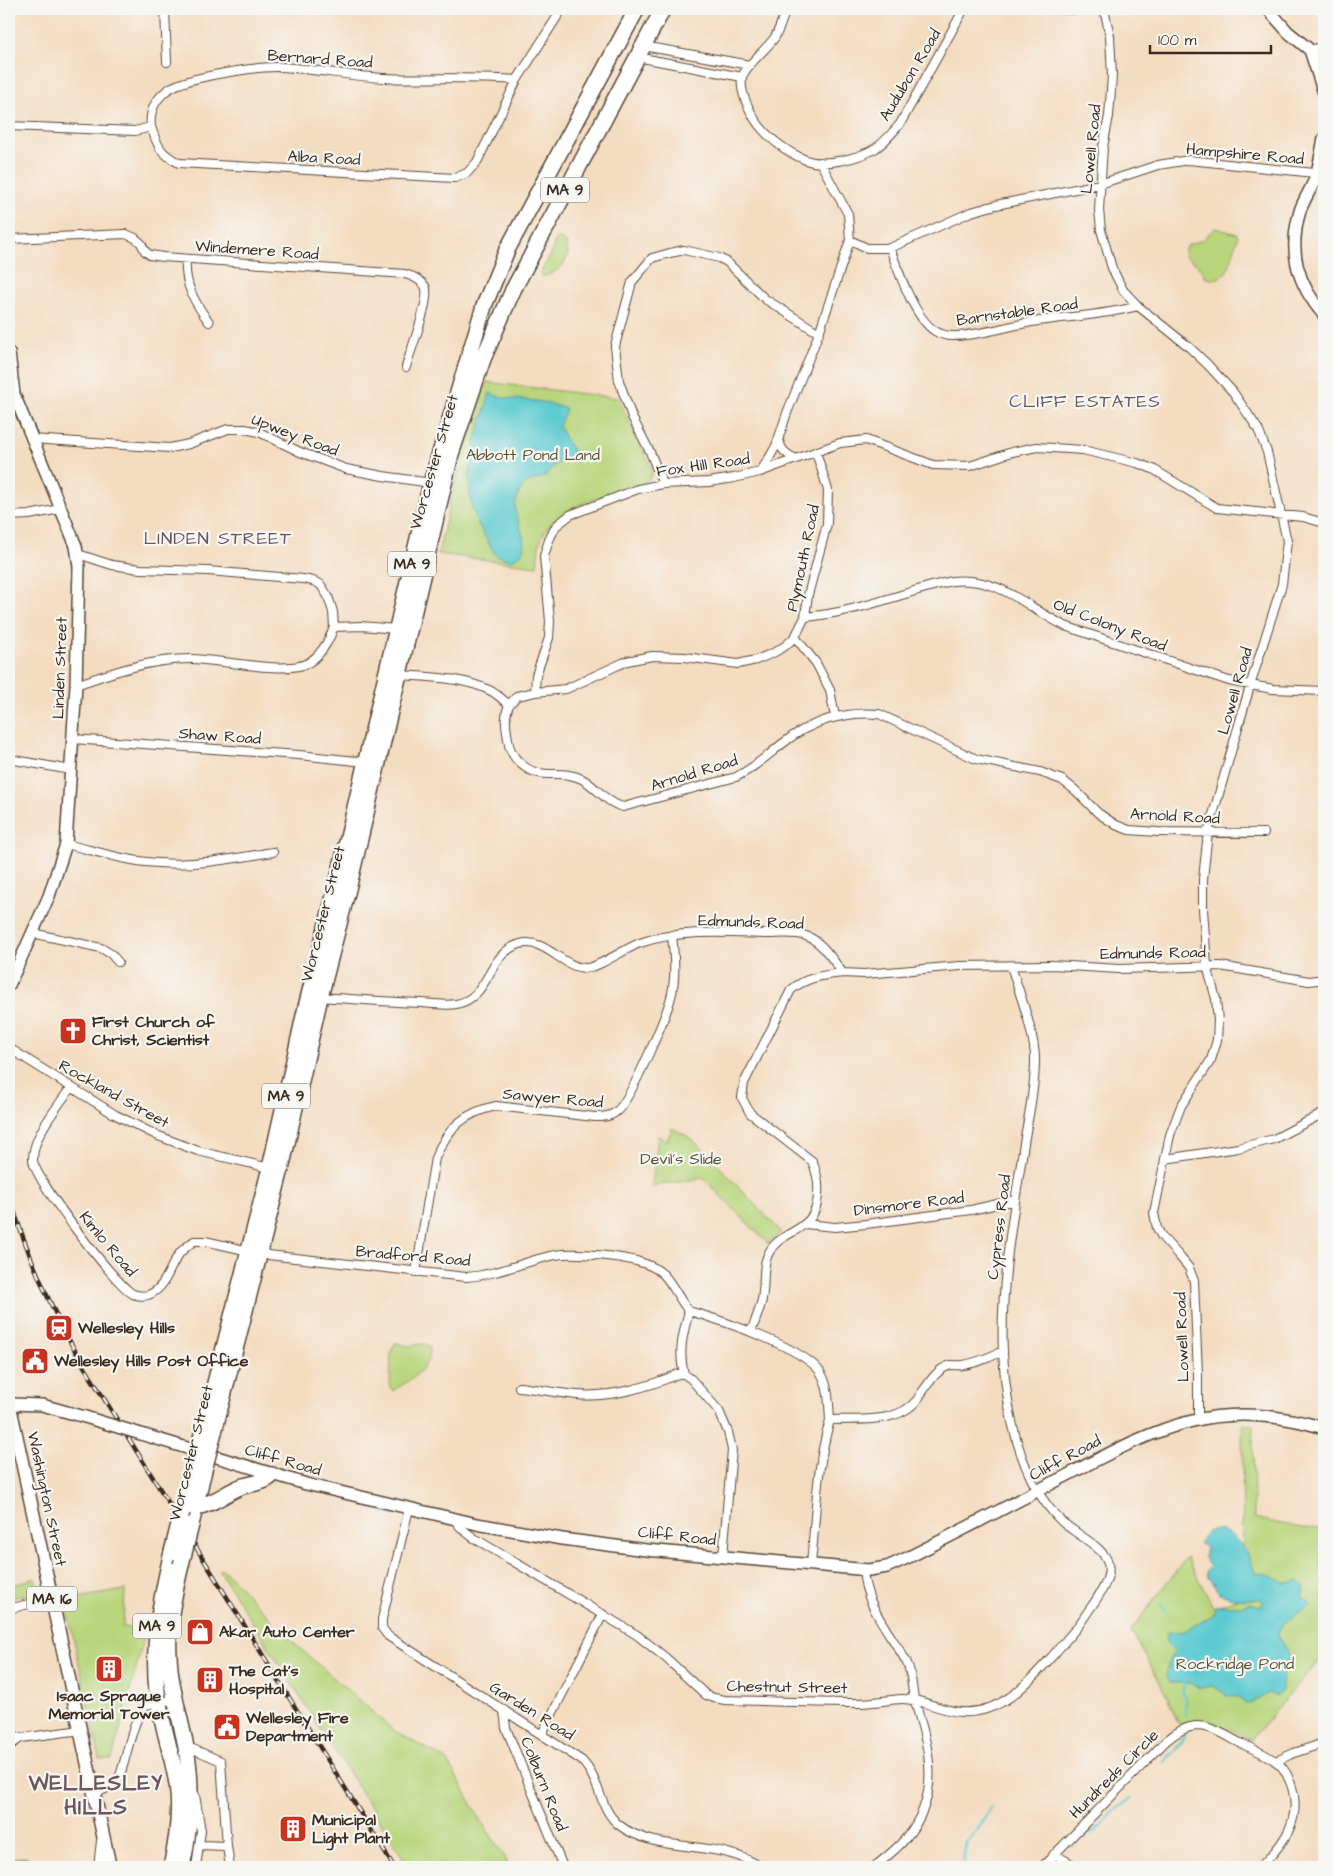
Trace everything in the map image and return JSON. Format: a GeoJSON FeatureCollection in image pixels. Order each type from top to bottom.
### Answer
{"type":"FeatureCollection","features":[{"type":"Feature","properties":{"kind":"highway","name":"Worcester Street"},"geometry":{"type":"LineString","coordinates":[[254,1253],[270,1168],[306,1007],[366,762],[396,629],[432,483],[474,339],[494,277],[637,9]]}},
{"type":"Feature","properties":{"kind":"highway","name":"Worcester Street"},"geometry":{"type":"LineString","coordinates":[[182,1867],[189,1817],[188,1769],[186,1748],[170,1671],[168,1635],[176,1558],[254,1253],[284,1158],[320,997],[347,892],[451,454],[483,359],[523,270],[663,9]]}},
{"type":"Feature","properties":{"kind":"highway"},"geometry":{"type":"LineString","coordinates":[[587,100],[589,109],[593,114],[598,117],[605,116]]}},
{"type":"Feature","properties":{"kind":"highway"},"geometry":{"type":"LineString","coordinates":[[189,1510],[207,1505],[228,1492],[265,1480],[272,1475]]}},
{"type":"Feature","properties":{"kind":"highway","name":"Worcester Street"},"geometry":{"type":"LineString","coordinates":[[171,1867],[176,1836],[177,1785],[159,1702],[156,1635],[161,1600],[190,1525],[189,1510]]}},
{"type":"Feature","properties":{"kind":"main road","name":"Washington Street"},"geometry":{"type":"LineString","coordinates":[[9,1403],[11,1424],[52,1598],[110,1867]]}},
{"type":"Feature","properties":{"kind":"street"},"geometry":{"type":"LineString","coordinates":[[165,9],[167,62]]}},
{"type":"Feature","properties":{"kind":"street","name":"Alba Road"},"geometry":{"type":"LineString","coordinates":[[151,127],[158,148],[179,163],[455,178],[467,173],[477,162],[517,80],[562,9]]}},
{"type":"Feature","properties":{"kind":"street"},"geometry":{"type":"LineString","coordinates":[[640,51],[742,77],[750,64],[775,37],[786,9]]}},
{"type":"Feature","properties":{"kind":"street","name":"Audubon Road"},"geometry":{"type":"LineString","coordinates":[[742,77],[747,105],[764,132],[792,153],[807,160],[820,162],[858,156],[877,148],[900,124],[964,9]]}},
{"type":"Feature","properties":{"kind":"street"},"geometry":{"type":"LineString","coordinates":[[1049,9],[1104,9]]}},
{"type":"Feature","properties":{"kind":"street","name":"Lowell Road"},"geometry":{"type":"LineString","coordinates":[[1104,9],[1110,36],[1112,76],[1110,116],[1103,147],[1099,210],[1106,249],[1112,268],[1123,290],[1138,306],[1188,346],[1234,392],[1258,429],[1267,452],[1287,541],[1282,584],[1208,832],[1203,879],[1207,966],[1216,999],[1217,1040],[1210,1060],[1181,1106],[1170,1135],[1154,1213],[1157,1228],[1162,1237],[1180,1257],[1194,1281],[1198,1419]]}},
{"type":"Feature","properties":{"kind":"street"},"geometry":{"type":"LineString","coordinates":[[1268,9],[1288,32],[1310,50],[1324,93]]}},
{"type":"Feature","properties":{"kind":"street"},"geometry":{"type":"LineString","coordinates":[[1310,50],[1324,46]]}},
{"type":"Feature","properties":{"kind":"street"},"geometry":{"type":"LineString","coordinates":[[640,51],[750,64]]}},
{"type":"Feature","properties":{"kind":"street","name":"Bernard Road"},"geometry":{"type":"LineString","coordinates":[[151,127],[150,118],[154,106],[160,96],[171,87],[231,71],[279,67],[384,78],[517,80]]}},
{"type":"Feature","properties":{"kind":"street"},"geometry":{"type":"LineString","coordinates":[[9,126],[135,131],[151,127]]}},
{"type":"Feature","properties":{"kind":"street"},"geometry":{"type":"LineString","coordinates":[[1324,138],[1321,174],[1300,210],[1294,246],[1296,262],[1303,286],[1324,314]]}},
{"type":"Feature","properties":{"kind":"street","name":"Hampshire Road"},"geometry":{"type":"LineString","coordinates":[[850,240],[867,248],[890,248],[971,212],[1100,184],[1158,165],[1189,160],[1321,174]]}},
{"type":"Feature","properties":{"kind":"street","name":"Fox Hill Road"},"geometry":{"type":"LineString","coordinates":[[535,692],[536,675],[549,638],[550,621],[544,556],[556,526],[574,513],[638,489],[663,484],[709,482],[734,478],[760,472],[768,460],[819,333],[850,240],[848,214],[820,162]]}},
{"type":"Feature","properties":{"kind":"street","name":"Windemere Road"},"geometry":{"type":"LineString","coordinates":[[9,240],[126,234],[142,243],[150,255],[414,276],[425,286],[427,294],[422,320],[410,349],[406,367]]}},
{"type":"Feature","properties":{"kind":"street","name":"Barnstable Road"},"geometry":{"type":"LineString","coordinates":[[890,248],[910,298],[929,326],[943,334],[953,336],[965,335],[1033,322],[1116,313],[1138,306]]}},
{"type":"Feature","properties":{"kind":"street"},"geometry":{"type":"LineString","coordinates":[[663,484],[650,452],[632,418],[619,381],[615,346],[632,282],[652,258],[684,250],[719,258],[727,262],[765,299],[819,333]]}},
{"type":"Feature","properties":{"kind":"street"},"geometry":{"type":"LineString","coordinates":[[186,259],[185,270],[188,285],[208,322]]}},
{"type":"Feature","properties":{"kind":"street","name":"Linden Street"},"geometry":{"type":"LineString","coordinates":[[9,353],[14,394],[71,534],[78,554],[79,566],[76,685],[66,844],[49,896],[9,985]]}},
{"type":"Feature","properties":{"kind":"street","name":"Upwey Road"},"geometry":{"type":"LineString","coordinates":[[31,439],[170,448],[190,444],[228,429],[246,428],[259,432],[300,452],[346,469],[432,483]]}},
{"type":"Feature","properties":{"kind":"street"},"geometry":{"type":"LineString","coordinates":[[779,436],[780,446],[787,455],[796,459]]}},
{"type":"Feature","properties":{"kind":"street"},"geometry":{"type":"LineString","coordinates":[[760,472],[840,443],[866,440],[933,465],[970,466],[1012,452],[1037,447],[1082,450],[1137,463],[1153,469],[1217,508],[1303,518],[1324,523]]}},
{"type":"Feature","properties":{"kind":"street","name":"Plymouth Road"},"geometry":{"type":"LineString","coordinates":[[795,637],[806,617],[808,595],[827,524],[828,490],[816,452]]}},
{"type":"Feature","properties":{"kind":"street"},"geometry":{"type":"LineString","coordinates":[[9,516],[60,509]]}},
{"type":"Feature","properties":{"kind":"street"},"geometry":{"type":"LineString","coordinates":[[76,685],[133,667],[191,659],[289,667],[307,663],[329,641],[334,627],[333,612],[328,596],[320,584],[303,579],[208,571],[141,569],[112,565],[78,554]]}},
{"type":"Feature","properties":{"kind":"street","name":"Old Colony Road"},"geometry":{"type":"LineString","coordinates":[[806,617],[819,616],[857,607],[952,581],[981,582],[1003,589],[1048,618],[1065,626],[1230,681],[1273,689],[1324,691]]}},
{"type":"Feature","properties":{"kind":"street"},"geometry":{"type":"LineString","coordinates":[[334,627],[361,626],[396,629]]}},
{"type":"Feature","properties":{"kind":"street"},"geometry":{"type":"LineString","coordinates":[[398,675],[436,678],[476,685],[493,692],[509,705],[517,696],[566,688],[627,661],[652,656],[685,657],[738,664],[756,660],[773,653],[795,637],[816,663],[830,690],[836,717]]}},
{"type":"Feature","properties":{"kind":"street","name":"Arnold Road"},"geometry":{"type":"LineString","coordinates":[[509,705],[506,713],[509,748],[516,760],[527,770],[541,775],[565,774],[583,779],[614,805],[623,808],[736,777],[752,770],[793,735],[814,724],[836,717],[864,713],[879,714],[976,759],[1053,776],[1076,790],[1098,813],[1116,825],[1129,830],[1264,833]]}},
{"type":"Feature","properties":{"kind":"street","name":"Shaw Road"},"geometry":{"type":"LineString","coordinates":[[73,739],[299,755],[366,762]]}},
{"type":"Feature","properties":{"kind":"street"},"geometry":{"type":"LineString","coordinates":[[9,759],[72,770]]}},
{"type":"Feature","properties":{"kind":"street"},"geometry":{"type":"LineString","coordinates":[[66,844],[127,859],[159,864],[202,863],[274,852]]}},
{"type":"Feature","properties":{"kind":"street"},"geometry":{"type":"LineString","coordinates":[[32,933],[101,948],[111,954],[118,962]]}},
{"type":"Feature","properties":{"kind":"street","name":"Edmunds Road"},"geometry":{"type":"LineString","coordinates":[[320,997],[455,1004],[472,999],[481,989],[499,958],[520,944],[528,943],[542,946],[569,964],[586,968],[594,967],[628,947],[672,935],[758,934],[807,936],[820,944],[843,973],[864,974],[960,966],[1052,965],[1119,969],[1207,966],[1236,968],[1309,981],[1324,979]]}},
{"type":"Feature","properties":{"kind":"street","name":"Sawyer Road"},"geometry":{"type":"LineString","coordinates":[[416,1272],[435,1158],[442,1142],[456,1124],[480,1110],[496,1106],[595,1117],[608,1117],[621,1107],[662,1025],[673,993],[675,962],[672,935]]}},
{"type":"Feature","properties":{"kind":"street","name":"Cypress Road"},"geometry":{"type":"LineString","coordinates":[[1012,966],[1036,1060],[1007,1253],[1003,1351],[1008,1408],[1014,1435],[1038,1490]]}},
{"type":"Feature","properties":{"kind":"street"},"geometry":{"type":"LineString","coordinates":[[751,1332],[762,1299],[766,1259],[772,1246],[784,1237],[796,1232],[813,1216],[818,1207],[819,1188],[816,1169],[812,1161],[750,1113],[742,1098],[744,1083],[791,990],[802,982],[816,977],[843,973]]}},
{"type":"Feature","properties":{"kind":"street","name":"Rockland Street"},"geometry":{"type":"LineString","coordinates":[[9,1048],[114,1114],[156,1135],[198,1151],[270,1168]]}},
{"type":"Feature","properties":{"kind":"street","name":"Kimlo Road"},"geometry":{"type":"LineString","coordinates":[[71,1087],[42,1129],[33,1159],[35,1168],[45,1186],[95,1255],[123,1285],[134,1294],[141,1296],[147,1296],[154,1292],[163,1284],[179,1254],[194,1241],[205,1241],[254,1253]]}},
{"type":"Feature","properties":{"kind":"street"},"geometry":{"type":"LineString","coordinates":[[1165,1159],[1238,1148],[1274,1139],[1324,1113]]}},
{"type":"Feature","properties":{"kind":"street","name":"Dinsmore Road"},"geometry":{"type":"LineString","coordinates":[[805,1224],[835,1226],[866,1224],[971,1210],[1015,1200]]}},
{"type":"Feature","properties":{"kind":"street","name":"Bradford Road"},"geometry":{"type":"LineString","coordinates":[[254,1253],[466,1276],[482,1276],[557,1254],[620,1259],[642,1262],[664,1275],[689,1312]]}},
{"type":"Feature","properties":{"kind":"street"},"geometry":{"type":"LineString","coordinates":[[723,1556],[732,1450],[728,1432],[719,1412],[684,1374],[680,1360],[681,1345],[689,1312],[724,1321],[751,1332],[802,1356],[822,1374],[827,1392],[830,1420],[823,1444],[818,1475],[811,1564]]}},
{"type":"Feature","properties":{"kind":"street"},"geometry":{"type":"LineString","coordinates":[[830,1420],[896,1415],[916,1402],[931,1380],[948,1366],[963,1365],[982,1360],[1003,1351]]}},
{"type":"Feature","properties":{"kind":"street"},"geometry":{"type":"LineString","coordinates":[[519,1387],[577,1395],[592,1395],[643,1387],[678,1374],[684,1374]]}},
{"type":"Feature","properties":{"kind":"street","name":"Cliff Road"},"geometry":{"type":"LineString","coordinates":[[9,1403],[42,1405],[272,1475],[454,1520],[586,1542],[863,1569],[878,1569],[900,1562],[1144,1436],[1173,1425],[1198,1419],[1226,1416],[1262,1416],[1290,1419],[1324,1428]]}},
{"type":"Feature","properties":{"kind":"street","name":"Chestnut Street"},"geometry":{"type":"LineString","coordinates":[[454,1520],[474,1538],[603,1614],[648,1643],[702,1692],[714,1698],[725,1700],[860,1703],[905,1699],[942,1709],[964,1712],[988,1708],[1008,1699],[1030,1680],[1074,1630],[1106,1582],[1109,1568],[1106,1557],[1061,1521],[1045,1502],[1038,1490]]}},
{"type":"Feature","properties":{"kind":"street","name":"Garden Road"},"geometry":{"type":"LineString","coordinates":[[409,1509],[382,1619],[384,1631],[393,1641],[574,1754],[585,1763],[595,1779],[610,1815],[629,1831],[643,1837],[669,1843],[721,1850],[744,1858],[761,1867]]}},
{"type":"Feature","properties":{"kind":"street"},"geometry":{"type":"LineString","coordinates":[[863,1569],[866,1591],[873,1609],[909,1669],[914,1700],[929,1750],[930,1773],[922,1810],[912,1830],[897,1848],[874,1867]]}},
{"type":"Feature","properties":{"kind":"street"},"geometry":{"type":"LineString","coordinates":[[9,1609],[52,1598]]}},
{"type":"Feature","properties":{"kind":"street"},"geometry":{"type":"LineString","coordinates":[[542,1734],[603,1614]]}},
{"type":"Feature","properties":{"kind":"street"},"geometry":{"type":"LineString","coordinates":[[95,1794],[118,1780],[138,1715],[145,1706],[176,1700]]}},
{"type":"Feature","properties":{"kind":"street","name":"Colburn Road"},"geometry":{"type":"LineString","coordinates":[[504,1710],[506,1728],[563,1867]]}},
{"type":"Feature","properties":{"kind":"street","name":"Hundreds Circle"},"geometry":{"type":"LineString","coordinates":[[1042,1867],[1166,1741],[1182,1730],[1197,1726],[1210,1729],[1276,1761]]}},
{"type":"Feature","properties":{"kind":"street"},"geometry":{"type":"LineString","coordinates":[[9,1734],[21,1738],[81,1730]]}},
{"type":"Feature","properties":{"kind":"street"},"geometry":{"type":"LineString","coordinates":[[9,1746],[21,1738]]}},
{"type":"Feature","properties":{"kind":"street"},"geometry":{"type":"LineString","coordinates":[[1260,1867],[1286,1838],[1294,1816],[1295,1802],[1291,1784],[1284,1769],[1276,1761],[1294,1752],[1324,1743]]}},
{"type":"Feature","properties":{"kind":"street"},"geometry":{"type":"LineString","coordinates":[[170,1750],[193,1749],[221,1761],[230,1867]]}},
{"type":"Feature","properties":{"kind":"street"},"geometry":{"type":"LineString","coordinates":[[188,1769],[199,1813],[200,1844],[196,1867]]}},
{"type":"Feature","properties":{"kind":"street"},"geometry":{"type":"LineString","coordinates":[[98,1867],[102,1826]]}},
{"type":"Feature","properties":{"kind":"street"},"geometry":{"type":"LineString","coordinates":[[200,1844],[227,1846]]}},
{"type":"Feature","properties":{"kind":"street"},"geometry":{"type":"LineString","coordinates":[[1054,1854],[1077,1867]]}},
{"type":"Feature","properties":{"kind":"green space"},"geometry":{"type":"Polygon","coordinates":[[[1215,228],[1237,234],[1238,236],[1230,265],[1226,272],[1215,279],[1206,278],[1198,265],[1185,256],[1184,251],[1188,245],[1202,240],[1215,228]]]}},
{"type":"Feature","properties":{"kind":"green space"},"geometry":{"type":"Polygon","coordinates":[[[555,239],[560,239],[566,243],[568,249],[566,260],[553,273],[541,276],[541,272],[552,253],[555,239]]]}},
{"type":"Feature","properties":{"kind":"green space","name":"Abbott Pond Land"},"geometry":{"type":"Polygon","coordinates":[[[486,382],[618,398],[652,469],[651,476],[647,481],[584,503],[555,519],[545,531],[539,546],[537,566],[438,554],[451,498],[486,382]]]}},
{"type":"Feature","properties":{"kind":"green space","name":"Devil's Slide"},"geometry":{"type":"Polygon","coordinates":[[[672,1128],[687,1136],[701,1147],[781,1232],[768,1244],[703,1178],[652,1186],[658,1136],[667,1141],[672,1128]]]}},
{"type":"Feature","properties":{"kind":"green space"},"geometry":{"type":"Polygon","coordinates":[[[395,1343],[409,1346],[424,1344],[429,1346],[429,1354],[427,1361],[418,1373],[393,1391],[390,1387],[391,1352],[395,1343]]]}},
{"type":"Feature","properties":{"kind":"green space","name":"Rockridge Pond"},"geometry":{"type":"Polygon","coordinates":[[[1242,1424],[1253,1425],[1254,1518],[1301,1528],[1324,1529],[1324,1655],[1251,1740],[1225,1727],[1207,1722],[1179,1725],[1167,1696],[1131,1630],[1187,1557],[1213,1607],[1270,1588],[1243,1572],[1242,1424]]]}},
{"type":"Feature","properties":{"kind":"green space"},"geometry":{"type":"Polygon","coordinates":[[[223,1569],[272,1620],[271,1622],[279,1630],[393,1730],[447,1760],[485,1827],[505,1857],[508,1867],[409,1867],[219,1570],[223,1569]]]}},
{"type":"Feature","properties":{"kind":"green space"},"geometry":{"type":"Polygon","coordinates":[[[35,1578],[38,1591],[9,1599],[9,1586],[35,1578]]]}},
{"type":"Feature","properties":{"kind":"green space"},"geometry":{"type":"Polygon","coordinates":[[[125,1590],[123,1627],[146,1630],[112,1759],[100,1759],[65,1600],[125,1590]]]}},
{"type":"Feature","properties":{"kind":"green space"},"geometry":{"type":"Polygon","coordinates":[[[27,1857],[29,1867],[9,1867],[9,1858],[27,1857]]]}},
{"type":"Feature","properties":{"kind":"water"},"geometry":{"type":"Polygon","coordinates":[[[490,393],[506,398],[544,402],[566,409],[559,426],[575,453],[557,464],[545,476],[524,485],[520,491],[515,509],[524,542],[523,549],[519,555],[511,560],[496,556],[475,517],[470,496],[469,481],[473,451],[490,393]]]}},
{"type":"Feature","properties":{"kind":"water","name":"Rockridge Pond"},"geometry":{"type":"Polygon","coordinates":[[[1216,1530],[1231,1535],[1242,1545],[1255,1573],[1267,1574],[1284,1583],[1299,1581],[1305,1587],[1302,1596],[1311,1605],[1283,1624],[1278,1632],[1279,1638],[1289,1656],[1283,1676],[1281,1692],[1276,1696],[1269,1693],[1252,1703],[1246,1704],[1237,1697],[1227,1695],[1213,1686],[1200,1688],[1189,1683],[1170,1683],[1166,1676],[1169,1660],[1175,1651],[1166,1643],[1167,1633],[1184,1631],[1194,1626],[1213,1615],[1216,1605],[1242,1606],[1250,1603],[1259,1606],[1264,1603],[1261,1599],[1238,1599],[1221,1594],[1207,1577],[1206,1571],[1210,1567],[1204,1558],[1206,1547],[1200,1544],[1200,1540],[1207,1532],[1216,1530]]]}},
{"type":"Feature","properties":{"kind":"waterway"},"geometry":{"type":"LineString","coordinates":[[1161,1603],[1165,1611]]}},
{"type":"Feature","properties":{"kind":"waterway"},"geometry":{"type":"LineString","coordinates":[[1185,1683],[1182,1692],[1186,1699],[1185,1716]]}},
{"type":"Feature","properties":{"kind":"waterway"},"geometry":{"type":"LineString","coordinates":[[1163,1762],[1181,1744],[1185,1734]]}},
{"type":"Feature","properties":{"kind":"waterway"},"geometry":{"type":"LineString","coordinates":[[1085,1836],[1096,1831],[1111,1814],[1131,1798]]}},
{"type":"Feature","properties":{"kind":"waterway"},"geometry":{"type":"LineString","coordinates":[[959,1867],[963,1862],[966,1843],[978,1829],[991,1807]]}},
{"type":"Feature","properties":{"kind":"waterway"},"geometry":{"type":"LineString","coordinates":[[894,1867],[903,1865],[909,1867]]}},
{"type":"Feature","properties":{"kind":"railway"},"geometry":{"type":"LineString","coordinates":[[9,1195],[41,1281],[60,1323],[82,1363],[394,1867]]}},
{"type":"Feature","properties":{"kind":"place","name":"First Church of Christ, Scientist"},"geometry":{"type":"Point","coordinates":[73,1031]}},
{"type":"Feature","properties":{"kind":"place","name":"Wellesley Hills"},"geometry":{"type":"Point","coordinates":[59,1328]}},
{"type":"Feature","properties":{"kind":"place","name":"Wellesley Hills Post Office"},"geometry":{"type":"Point","coordinates":[35,1361]}},
{"type":"Feature","properties":{"kind":"place","name":"Akar Auto Center"},"geometry":{"type":"Point","coordinates":[200,1632]}},
{"type":"Feature","properties":{"kind":"place","name":"Isaac Sprague Memorial Tower"},"geometry":{"type":"Point","coordinates":[109,1669]}},
{"type":"Feature","properties":{"kind":"place","name":"The Cat's Hospital"},"geometry":{"type":"Point","coordinates":[210,1680]}},
{"type":"Feature","properties":{"kind":"place","name":"Wellesley Fire Department"},"geometry":{"type":"Point","coordinates":[227,1727]}},
{"type":"Feature","properties":{"kind":"place","name":"Municipal Light Plant"},"geometry":{"type":"Point","coordinates":[293,1829]}},
{"type":"Feature","properties":{"kind":"district","name":"CLIFF ESTATES"},"geometry":{"type":"Point","coordinates":[1085,401]}},
{"type":"Feature","properties":{"kind":"district","name":"LINDEN STREET"},"geometry":{"type":"Point","coordinates":[218,538]}},
{"type":"Feature","properties":{"kind":"district","name":"WELLESLEY HILLS"},"geometry":{"type":"Point","coordinates":[96,1795]}}]}
